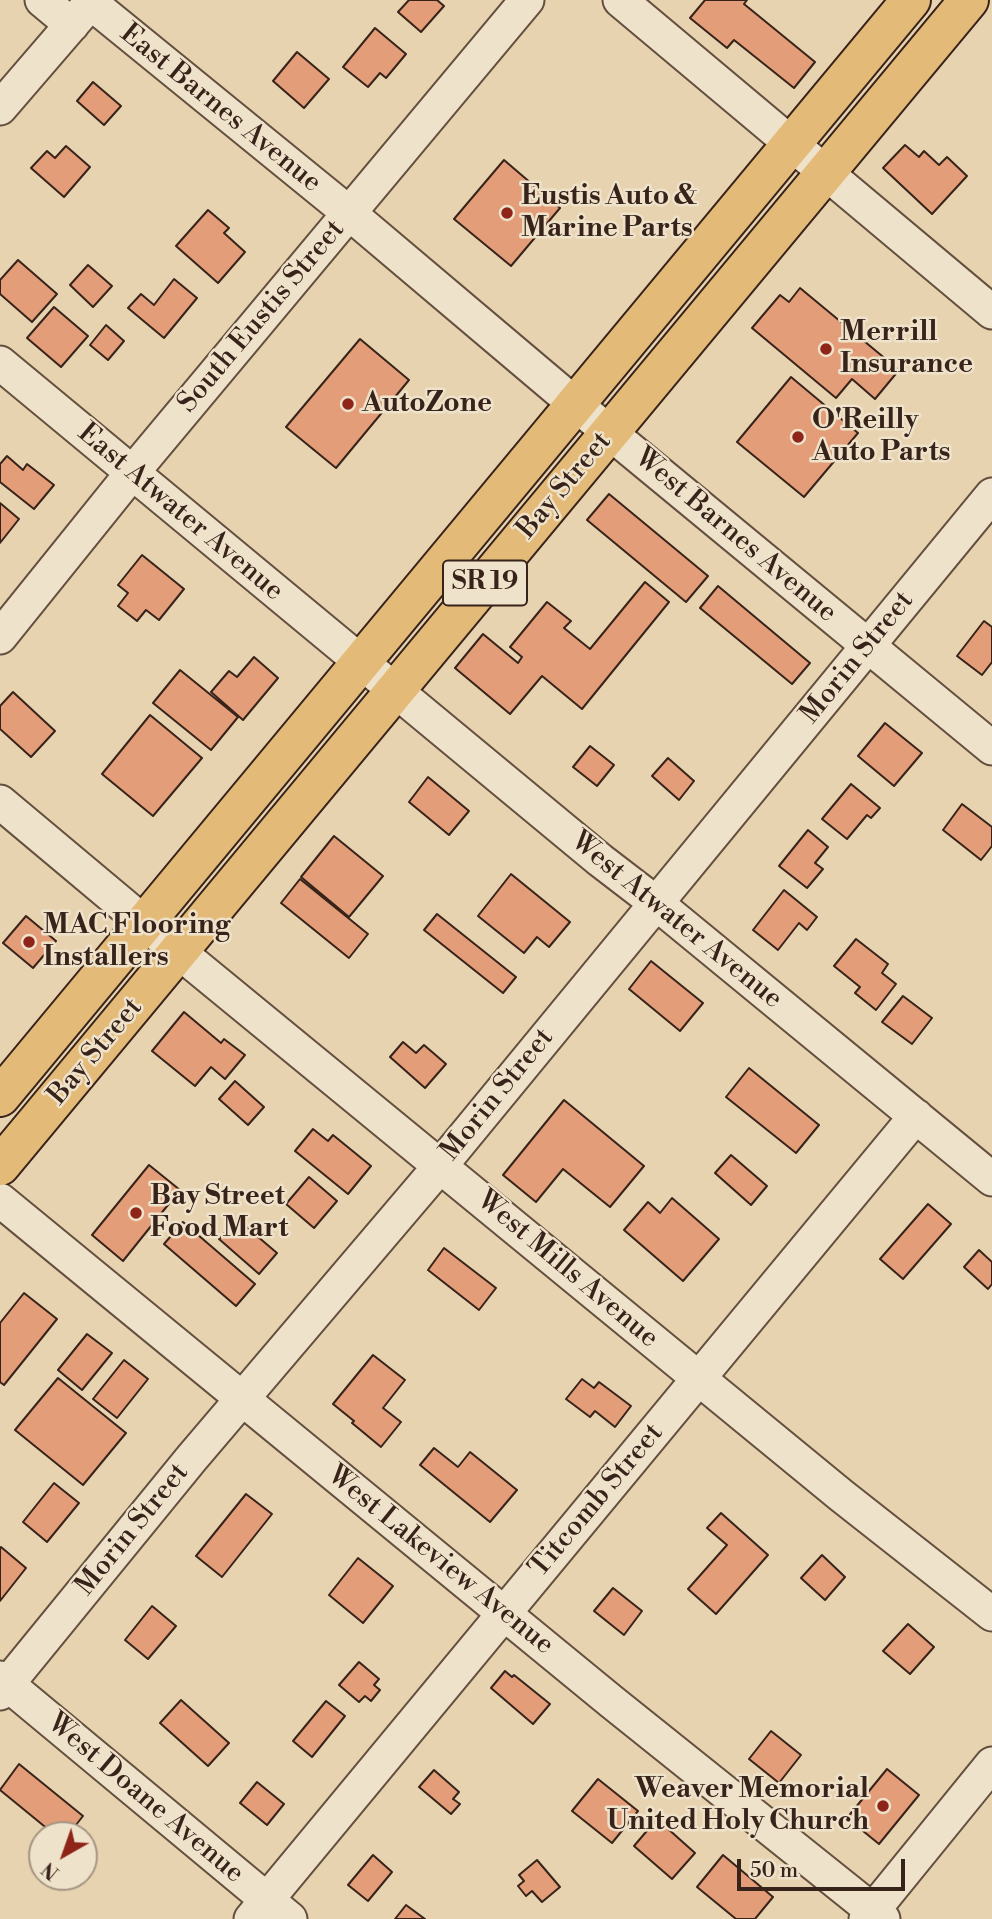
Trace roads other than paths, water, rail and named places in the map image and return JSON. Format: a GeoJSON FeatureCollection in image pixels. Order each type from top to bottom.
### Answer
{"type":"FeatureCollection","features":[{"type":"Feature","properties":{"kind":"main road","name":"Bay Street"},"geometry":{"type":"LineString","coordinates":[[0,1097],[911,0]]}},
{"type":"Feature","properties":{"kind":"main road","name":"Bay Street"},"geometry":{"type":"LineString","coordinates":[[0,1166],[969,0]]}},
{"type":"Feature","properties":{"kind":"street","name":"East Barnes Avenue"},"geometry":{"type":"LineString","coordinates":[[42,0],[85,9],[349,213],[575,404]]}},
{"type":"Feature","properties":{"kind":"street","name":"South Eustis Street"},"geometry":{"type":"LineString","coordinates":[[0,637],[132,473],[527,0]]}},
{"type":"Feature","properties":{"kind":"street"},"geometry":{"type":"LineString","coordinates":[[620,0],[992,313]]}},
{"type":"Feature","properties":{"kind":"street"},"geometry":{"type":"LineString","coordinates":[[0,108],[85,9]]}},
{"type":"Feature","properties":{"kind":"street","name":"East Atwater Avenue"},"geometry":{"type":"LineString","coordinates":[[0,363],[360,663]]}},
{"type":"Feature","properties":{"kind":"street","name":"West Barnes Avenue"},"geometry":{"type":"LineString","coordinates":[[575,404],[992,748]]}},
{"type":"Feature","properties":{"kind":"street","name":"Morin Street"},"geometry":{"type":"LineString","coordinates":[[2,1685],[441,1165],[992,495]]}},
{"type":"Feature","properties":{"kind":"street","name":"West Atwater Avenue"},"geometry":{"type":"LineString","coordinates":[[360,663],[992,1179]]}},
{"type":"Feature","properties":{"kind":"street","name":"West Mills Avenue"},"geometry":{"type":"LineString","coordinates":[[0,802],[842,1496],[992,1614]]}},
{"type":"Feature","properties":{"kind":"street","name":"Titcomb Street"},"geometry":{"type":"LineString","coordinates":[[269,1913],[503,1613],[916,1116]]}},
{"type":"Feature","properties":{"kind":"street","name":"West Lakeview Avenue"},"geometry":{"type":"LineString","coordinates":[[0,1200],[873,1916]]}},
{"type":"Feature","properties":{"kind":"street","name":"West Doane Avenue"},"geometry":{"type":"LineString","coordinates":[[2,1685],[269,1913]]}},
{"type":"Feature","properties":{"kind":"street"},"geometry":{"type":"LineString","coordinates":[[873,1916],[992,1765]]}},
{"type":"Feature","properties":{"kind":"place","name":"Eustis Auto & Marine Parts"},"geometry":{"type":"Point","coordinates":[507,213]}},
{"type":"Feature","properties":{"kind":"place","name":"Merrill Insurance"},"geometry":{"type":"Point","coordinates":[826,349]}},
{"type":"Feature","properties":{"kind":"place","name":"AutoZone"},"geometry":{"type":"Point","coordinates":[348,404]}},
{"type":"Feature","properties":{"kind":"place","name":"O'Reilly Auto Parts"},"geometry":{"type":"Point","coordinates":[798,437]}},
{"type":"Feature","properties":{"kind":"place","name":"MAC Flooring Installers"},"geometry":{"type":"Point","coordinates":[29,942]}},
{"type":"Feature","properties":{"kind":"place","name":"Bay Street Food Mart"},"geometry":{"type":"Point","coordinates":[136,1213]}},
{"type":"Feature","properties":{"kind":"place","name":"Weaver Memorial United Holy Church"},"geometry":{"type":"Point","coordinates":[883,1806]}}]}
